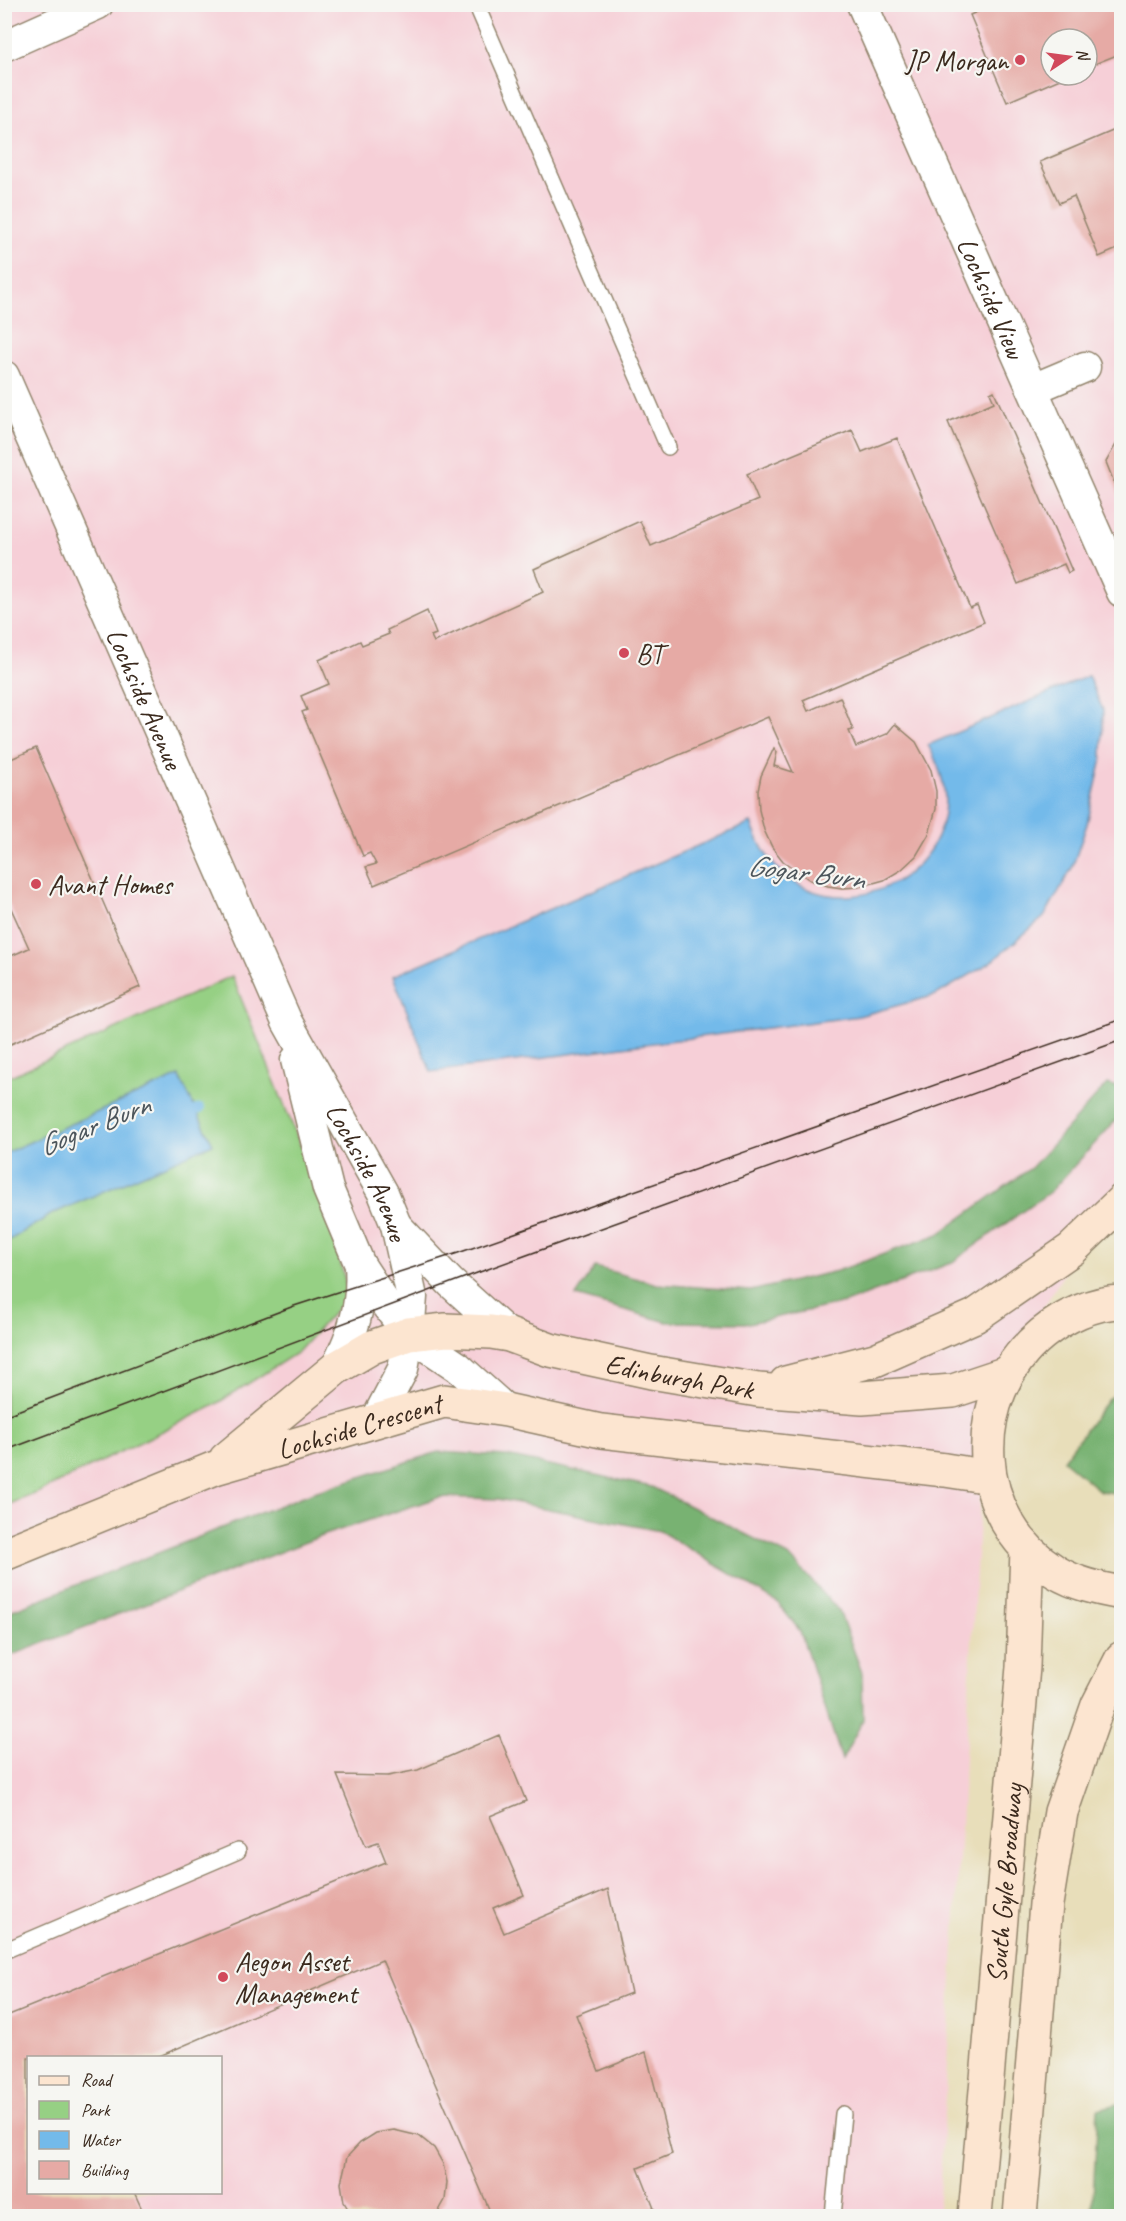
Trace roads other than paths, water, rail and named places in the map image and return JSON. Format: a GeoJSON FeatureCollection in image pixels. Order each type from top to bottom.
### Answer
{"type":"FeatureCollection","features":[{"type":"Feature","properties":{"kind":"street"},"geometry":{"type":"LineString","coordinates":[[4,46],[98,4]]}},
{"type":"Feature","properties":{"kind":"street","name":"Lochside View"},"geometry":{"type":"LineString","coordinates":[[873,8],[1033,389],[1122,592]]}},
{"type":"Feature","properties":{"kind":"street"},"geometry":{"type":"LineString","coordinates":[[1033,389],[1085,367]]}},
{"type":"Feature","properties":{"kind":"street","name":"Lochside Avenue"},"geometry":{"type":"LineString","coordinates":[[4,375],[287,1022],[383,1194],[396,1225],[412,1297],[409,1334],[403,1369],[375,1422]]}},
{"type":"Feature","properties":{"kind":"street","name":"Lochside Avenue"},"geometry":{"type":"LineString","coordinates":[[287,1022],[328,1189],[360,1265],[409,1334],[458,1367],[506,1410]]}},
{"type":"Feature","properties":{"kind":"street"},"geometry":{"type":"LineString","coordinates":[[758,1390],[875,1360],[975,1316],[1072,1249],[1122,1201]]}},
{"type":"Feature","properties":{"kind":"street","name":"Edinburgh Park"},"geometry":{"type":"LineString","coordinates":[[396,1225],[451,1282],[509,1335],[550,1350],[651,1372],[758,1390],[862,1398],[953,1390],[1007,1373]]}},
{"type":"Feature","properties":{"kind":"street","name":"Lochside Crescent"},"geometry":{"type":"LineString","coordinates":[[336,1368],[357,1317],[361,1284],[360,1265]]}},
{"type":"Feature","properties":{"kind":"street"},"geometry":{"type":"LineString","coordinates":[[1120,1300],[1084,1309],[1054,1324],[1028,1346],[1007,1373],[993,1406],[986,1441],[990,1477],[1003,1515],[1027,1549],[1057,1572],[1092,1588],[1122,1593]]}},
{"type":"Feature","properties":{"kind":"street","name":"Lochside Crescent"},"geometry":{"type":"LineString","coordinates":[[215,1468],[336,1368],[372,1347],[409,1334],[446,1330],[509,1335]]}},
{"type":"Feature","properties":{"kind":"street","name":"Lochside Crescent"},"geometry":{"type":"LineString","coordinates":[[4,1554],[215,1468],[444,1401],[506,1410]]}},
{"type":"Feature","properties":{"kind":"street"},"geometry":{"type":"LineString","coordinates":[[506,1410],[601,1431],[990,1477]]}},
{"type":"Feature","properties":{"kind":"street","name":"South Gyle Broadway"},"geometry":{"type":"LineString","coordinates":[[975,2217],[1022,1677],[1027,1549]]}},
{"type":"Feature","properties":{"kind":"street","name":"South Gyle Broadway"},"geometry":{"type":"LineString","coordinates":[[1020,2217],[1046,1904],[1061,1812],[1098,1705],[1122,1658]]}},
{"type":"Feature","properties":{"kind":"lane"},"geometry":{"type":"LineString","coordinates":[[476,4],[668,447]]}},
{"type":"Feature","properties":{"kind":"lane"},"geometry":{"type":"LineString","coordinates":[[4,1951],[238,1851]]}},
{"type":"Feature","properties":{"kind":"lane"},"geometry":{"type":"LineString","coordinates":[[832,2217],[843,2114]]}},
{"type":"Feature","properties":{"kind":"water"},"geometry":{"type":"Polygon","coordinates":[[[1088,676],[1103,710],[1102,759],[1087,824],[1072,868],[1044,917],[990,963],[936,995],[859,1016],[431,1072],[393,976],[751,823],[761,846],[771,861],[799,885],[826,894],[853,896],[881,889],[905,876],[925,856],[939,831],[945,802],[944,787],[938,765],[928,745],[1088,676]]]}},
{"type":"Feature","properties":{"kind":"water"},"geometry":{"type":"Polygon","coordinates":[[[179,1076],[213,1144],[52,1214],[5,1243],[5,1153],[179,1076]]]}},
{"type":"Feature","properties":{"kind":"waterway","name":"Gogar Burn"},"geometry":{"type":"LineString","coordinates":[[183,1115],[200,1109]]}},
{"type":"Feature","properties":{"kind":"tram line"},"geometry":{"type":"LineString","coordinates":[[4,1416],[294,1306],[458,1253],[1122,1019]]}},
{"type":"Feature","properties":{"kind":"tram line"},"geometry":{"type":"LineString","coordinates":[[4,1451],[477,1273],[1122,1040]]}},
{"type":"Feature","properties":{"kind":"place","name":"JP Morgan"},"geometry":{"type":"Point","coordinates":[1020,60]}},
{"type":"Feature","properties":{"kind":"place","name":"BT"},"geometry":{"type":"Point","coordinates":[624,653]}},
{"type":"Feature","properties":{"kind":"place","name":"Avant Homes"},"geometry":{"type":"Point","coordinates":[36,884]}},
{"type":"Feature","properties":{"kind":"place","name":"Aegon Asset Management"},"geometry":{"type":"Point","coordinates":[223,1977]}}]}
